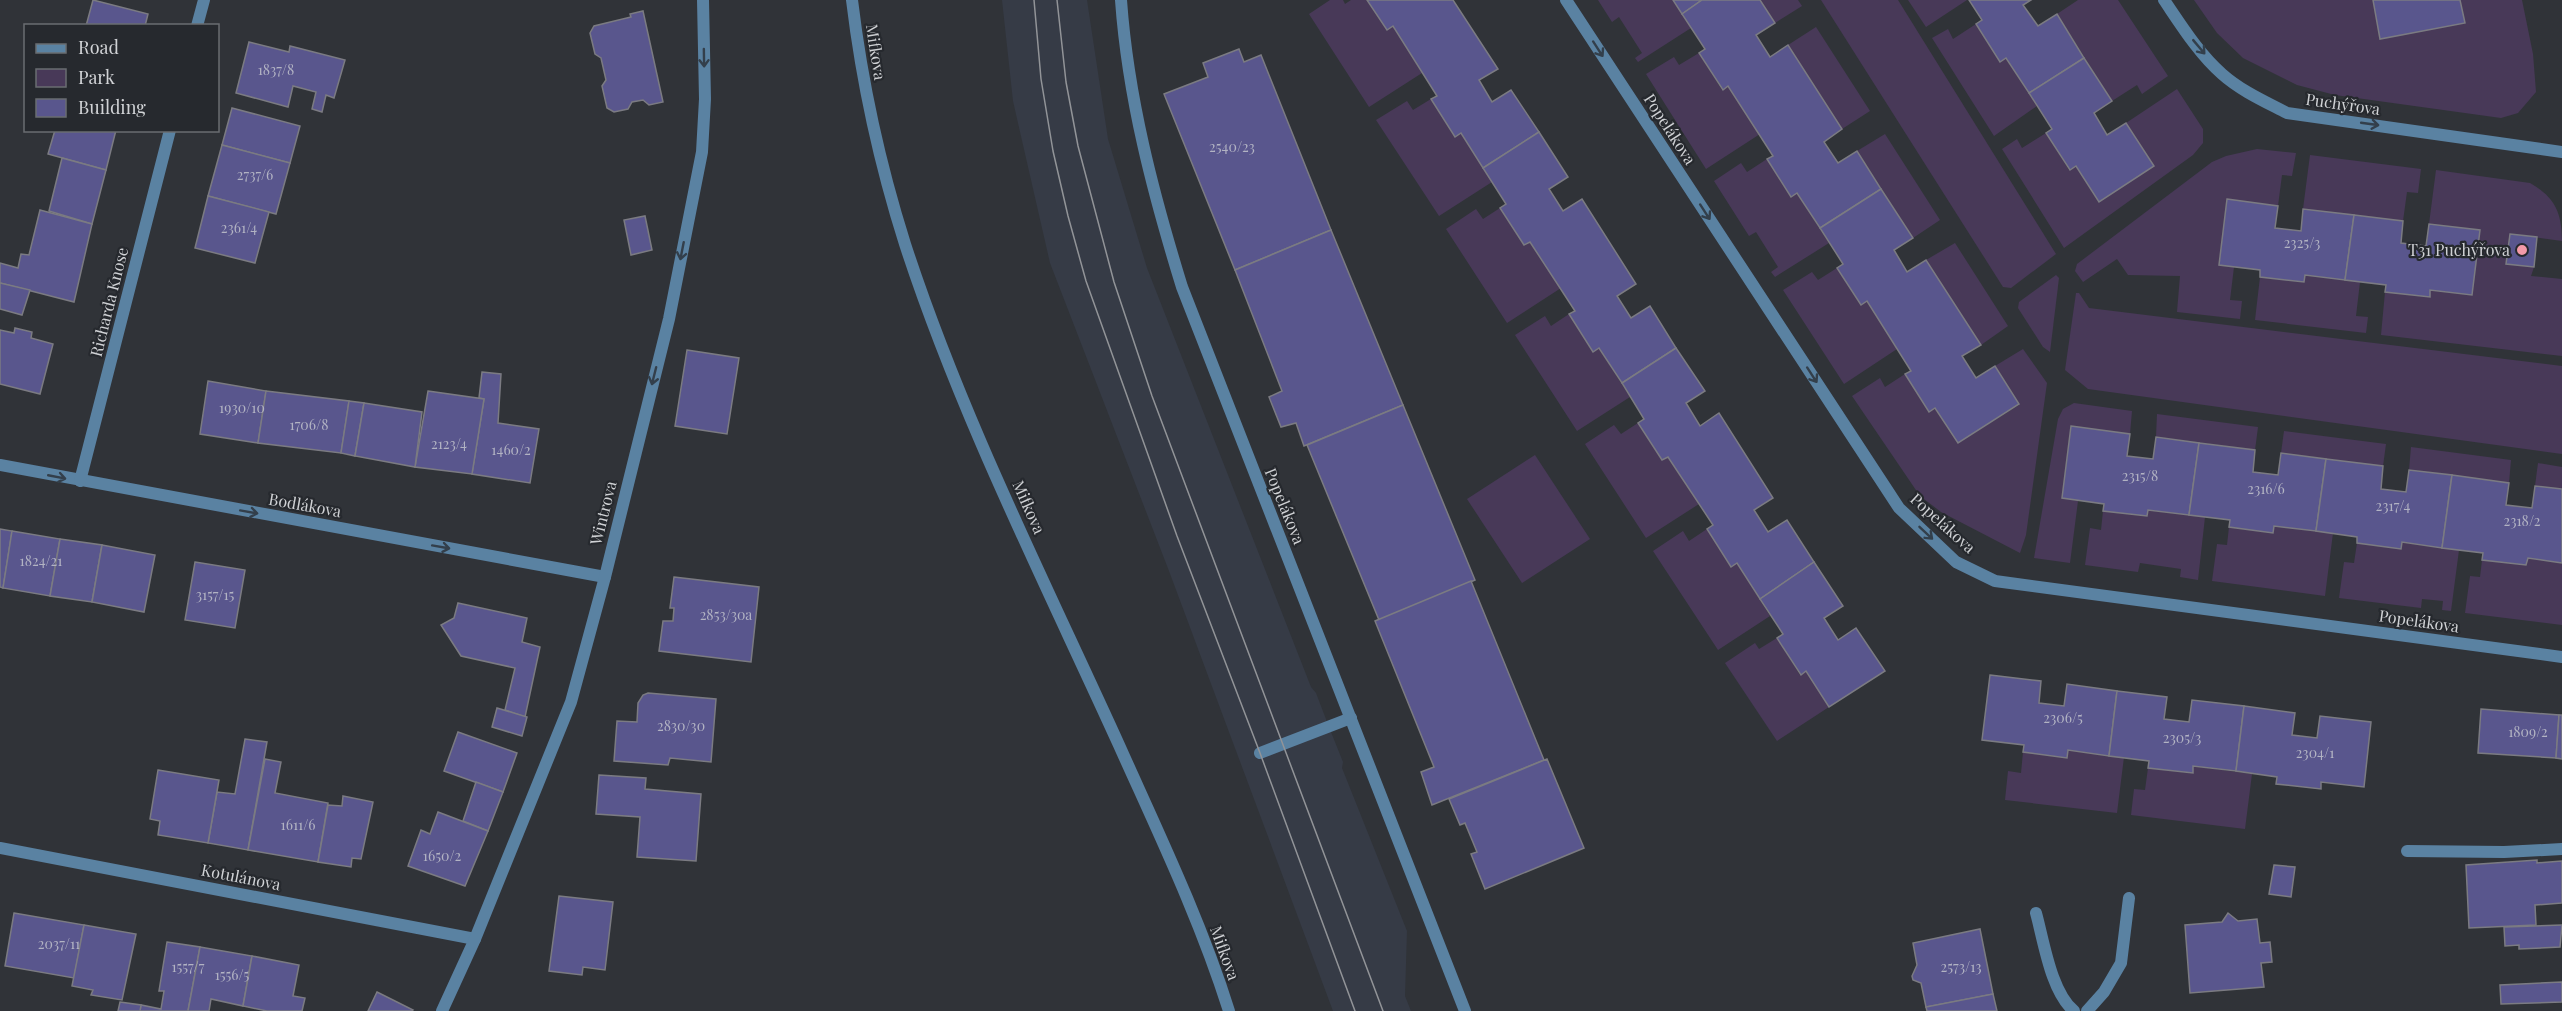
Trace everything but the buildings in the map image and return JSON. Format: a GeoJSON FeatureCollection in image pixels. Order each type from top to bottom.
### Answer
{"type":"FeatureCollection","features":[{"type":"Feature","properties":{"kind":"street"},"geometry":{"type":"LineString","coordinates":[[198,24],[204,0]]}},
{"type":"Feature","properties":{"kind":"street","name":"Wintrova"},"geometry":{"type":"LineString","coordinates":[[442,1011],[475,939],[571,702],[604,577],[669,319],[702,152],[705,99],[703,0]]}},
{"type":"Feature","properties":{"kind":"street","name":"Mifkova"},"geometry":{"type":"LineString","coordinates":[[852,0],[859,50],[879,150],[905,243],[927,305],[977,431],[1164,845],[1196,921],[1228,1011]]}},
{"type":"Feature","properties":{"kind":"street","name":"Popelákova"},"geometry":{"type":"LineString","coordinates":[[1121,0],[1132,92],[1146,164],[1182,286],[1465,1011]]}},
{"type":"Feature","properties":{"kind":"street","name":"Popelákova"},"geometry":{"type":"LineString","coordinates":[[1566,0],[1899,508],[1956,562],[1995,581],[2562,657]]}},
{"type":"Feature","properties":{"kind":"street","name":"Puchýřova"},"geometry":{"type":"LineString","coordinates":[[2164,0],[2186,31],[2222,74],[2255,96],[2288,113],[2562,152]]}},
{"type":"Feature","properties":{"kind":"street","name":"Richarda Knose"},"geometry":{"type":"LineString","coordinates":[[80,481],[169,132]]}},
{"type":"Feature","properties":{"kind":"street","name":"Bodlákova"},"geometry":{"type":"LineString","coordinates":[[0,465],[604,577]]}},
{"type":"Feature","properties":{"kind":"street"},"geometry":{"type":"LineString","coordinates":[[1260,753],[1351,718]]}},
{"type":"Feature","properties":{"kind":"street","name":"Kotulánova"},"geometry":{"type":"LineString","coordinates":[[0,848],[475,939]]}},
{"type":"Feature","properties":{"kind":"street"},"geometry":{"type":"LineString","coordinates":[[2407,851],[2504,852],[2562,849]]}},
{"type":"Feature","properties":{"kind":"street"},"geometry":{"type":"LineString","coordinates":[[2087,1011],[2104,992],[2121,963],[2129,898]]}},
{"type":"Feature","properties":{"kind":"street"},"geometry":{"type":"LineString","coordinates":[[2036,913],[2054,979],[2065,1004],[2074,1011]]}},
{"type":"Feature","properties":{"kind":"shaded area"},"geometry":{"type":"Polygon","coordinates":[[[1002,0],[1087,0],[1108,139],[1147,268],[1311,687],[1316,693],[1343,762],[1342,768],[1407,931],[1405,996],[1411,1011],[1333,1011],[1169,571],[1050,263],[1013,101],[1002,0]]]}},
{"type":"Feature","properties":{"kind":"green space"},"geometry":{"type":"Polygon","coordinates":[[[1330,0],[1343,0],[1345,4],[1351,0],[1367,0],[1387,30],[1393,26],[1422,73],[1369,107],[1309,14],[1330,0]]]}},
{"type":"Feature","properties":{"kind":"green space"},"geometry":{"type":"Polygon","coordinates":[[[1598,0],[1673,0],[1691,28],[1638,62],[1635,58],[1642,53],[1619,17],[1612,22],[1598,0]]]}},
{"type":"Feature","properties":{"kind":"green space"},"geometry":{"type":"Polygon","coordinates":[[[1760,0],[1798,0],[1802,6],[1775,23],[1760,0]]]}},
{"type":"Feature","properties":{"kind":"green space"},"geometry":{"type":"Polygon","coordinates":[[[1821,0],[1898,0],[2056,254],[2011,288],[2003,287],[1821,0]]]}},
{"type":"Feature","properties":{"kind":"green space"},"geometry":{"type":"Polygon","coordinates":[[[1908,0],[1967,0],[1926,27],[1908,0]]]}},
{"type":"Feature","properties":{"kind":"green space"},"geometry":{"type":"Polygon","coordinates":[[[2078,0],[2118,0],[2168,76],[2142,94],[2137,85],[2112,101],[2057,14],[2078,0]]]}},
{"type":"Feature","properties":{"kind":"green space"},"geometry":{"type":"Polygon","coordinates":[[[2194,0],[2522,0],[2533,54],[2536,92],[2518,113],[2501,118],[2335,95],[2297,85],[2243,58],[2217,33],[2194,0]]]}},
{"type":"Feature","properties":{"kind":"green space"},"geometry":{"type":"Polygon","coordinates":[[[1976,24],[2000,62],[2006,58],[2037,106],[1994,136],[1932,38],[1948,29],[1953,39],[1976,24]]]}},
{"type":"Feature","properties":{"kind":"green space"},"geometry":{"type":"Polygon","coordinates":[[[1816,27],[1870,111],[1842,129],[1788,45],[1816,27]]]}},
{"type":"Feature","properties":{"kind":"green space"},"geometry":{"type":"Polygon","coordinates":[[[1699,53],[1722,90],[1728,86],[1760,134],[1706,169],[1646,74],[1674,57],[1679,65],[1699,53]]]}},
{"type":"Feature","properties":{"kind":"green space"},"geometry":{"type":"Polygon","coordinates":[[[2177,89],[2203,129],[2203,143],[2193,155],[2064,248],[2002,149],[2017,139],[2022,148],[2046,133],[2069,170],[2076,166],[2099,202],[2154,166],[2126,123],[2177,89]]]}},
{"type":"Feature","properties":{"kind":"green space"},"geometry":{"type":"Polygon","coordinates":[[[1431,99],[1454,136],[1461,133],[1492,182],[1439,216],[1376,120],[1407,101],[1413,110],[1431,99]]]}},
{"type":"Feature","properties":{"kind":"green space"},"geometry":{"type":"Polygon","coordinates":[[[1885,134],[1940,220],[1913,238],[1857,151],[1885,134]]]}},
{"type":"Feature","properties":{"kind":"green space"},"geometry":{"type":"Polygon","coordinates":[[[2257,149],[2296,153],[2292,176],[2282,175],[2278,206],[2227,200],[2219,264],[2234,267],[2230,300],[2242,301],[2240,319],[2177,312],[2180,276],[2128,275],[2117,259],[2083,282],[2075,271],[2077,264],[2212,162],[2226,156],[2257,149]]]}},
{"type":"Feature","properties":{"kind":"green space"},"geometry":{"type":"Polygon","coordinates":[[[2310,155],[2421,169],[2418,193],[2407,192],[2403,221],[2303,209],[2310,155]]]}},
{"type":"Feature","properties":{"kind":"green space"},"geometry":{"type":"Polygon","coordinates":[[[1767,159],[1791,197],[1797,193],[1829,243],[1775,277],[1771,272],[1778,267],[1756,232],[1749,236],[1714,181],[1741,163],[1747,172],[1767,159]]]}},
{"type":"Feature","properties":{"kind":"green space"},"geometry":{"type":"Polygon","coordinates":[[[2436,170],[2530,183],[2551,200],[2561,222],[2562,241],[2510,234],[2506,263],[2534,267],[2531,276],[2562,279],[2562,356],[2381,335],[2385,292],[2430,296],[2430,290],[2472,295],[2480,230],[2429,224],[2436,170]]]}},
{"type":"Feature","properties":{"kind":"green space"},"geometry":{"type":"Polygon","coordinates":[[[1500,208],[1524,245],[1530,242],[1561,288],[1507,323],[1446,229],[1476,209],[1483,219],[1500,208]]]}},
{"type":"Feature","properties":{"kind":"green space"},"geometry":{"type":"Polygon","coordinates":[[[1955,243],[2008,326],[1981,345],[1926,260],[1955,243]]]}},
{"type":"Feature","properties":{"kind":"green space"},"geometry":{"type":"Polygon","coordinates":[[[1837,268],[1861,305],[1867,301],[1897,349],[1844,384],[1783,290],[1812,272],[1818,280],[1837,268]]]}},
{"type":"Feature","properties":{"kind":"green space"},"geometry":{"type":"Polygon","coordinates":[[[2056,275],[2059,278],[2050,352],[2043,347],[2018,308],[2019,302],[2056,275]]]}},
{"type":"Feature","properties":{"kind":"green space"},"geometry":{"type":"Polygon","coordinates":[[[2305,275],[2360,282],[2356,316],[2368,317],[2366,333],[2255,320],[2260,277],[2303,282],[2305,275]]]}},
{"type":"Feature","properties":{"kind":"green space"},"geometry":{"type":"Polygon","coordinates":[[[2076,293],[2079,293],[2089,308],[2562,366],[2562,454],[2088,389],[2065,370],[2076,293]]]}},
{"type":"Feature","properties":{"kind":"green space"},"geometry":{"type":"Polygon","coordinates":[[[1569,314],[1593,351],[1599,348],[1630,397],[1577,431],[1515,335],[1545,316],[1551,326],[1569,314]]]}},
{"type":"Feature","properties":{"kind":"green space"},"geometry":{"type":"Polygon","coordinates":[[[2023,349],[2047,383],[2026,535],[2020,553],[1941,512],[1920,496],[1852,396],[1880,378],[1885,387],[1905,374],[1929,412],[1935,408],[1958,443],[2019,405],[1995,366],[2023,349]]]}},
{"type":"Feature","properties":{"kind":"green space"},"geometry":{"type":"Polygon","coordinates":[[[2074,403],[2132,411],[2130,434],[2071,426],[2062,498],[2078,501],[2070,563],[2034,558],[2058,419],[2063,409],[2074,403]]]}},
{"type":"Feature","properties":{"kind":"green space"},"geometry":{"type":"Polygon","coordinates":[[[2157,414],[2258,427],[2255,450],[2156,437],[2157,414]]]}},
{"type":"Feature","properties":{"kind":"green space"},"geometry":{"type":"Polygon","coordinates":[[[1638,423],[1662,460],[1668,457],[1699,504],[1646,538],[1585,444],[1614,425],[1621,434],[1638,423]]]}},
{"type":"Feature","properties":{"kind":"green space"},"geometry":{"type":"Polygon","coordinates":[[[2284,431],[2386,444],[2383,466],[2281,453],[2284,431]]]}},
{"type":"Feature","properties":{"kind":"green space"},"geometry":{"type":"Polygon","coordinates":[[[2411,447],[2511,460],[2509,483],[2409,470],[2411,447]]]}},
{"type":"Feature","properties":{"kind":"green space"},"geometry":{"type":"Polygon","coordinates":[[[1535,455],[1590,539],[1522,583],[1467,499],[1535,455]]]}},
{"type":"Feature","properties":{"kind":"green space"},"geometry":{"type":"Polygon","coordinates":[[[2538,463],[2562,467],[2562,489],[2535,486],[2538,463]]]}},
{"type":"Feature","properties":{"kind":"green space"},"geometry":{"type":"Polygon","coordinates":[[[2148,510],[2205,517],[2198,580],[2180,577],[2181,569],[2140,563],[2138,572],[2085,565],[2090,528],[2101,530],[2103,511],[2147,516],[2148,510]]]}},
{"type":"Feature","properties":{"kind":"green space"},"geometry":{"type":"Polygon","coordinates":[[[2274,526],[2333,533],[2325,596],[2212,581],[2217,544],[2227,545],[2229,527],[2272,533],[2274,526]]]}},
{"type":"Feature","properties":{"kind":"green space"},"geometry":{"type":"Polygon","coordinates":[[[1707,529],[1731,566],[1737,563],[1770,616],[1718,650],[1653,551],[1683,531],[1689,541],[1707,529]]]}},
{"type":"Feature","properties":{"kind":"green space"},"geometry":{"type":"Polygon","coordinates":[[[2402,542],[2459,550],[2451,611],[2442,610],[2443,601],[2422,599],[2421,608],[2339,598],[2344,562],[2354,563],[2357,543],[2401,549],[2402,542]]]}},
{"type":"Feature","properties":{"kind":"green space"},"geometry":{"type":"Polygon","coordinates":[[[2528,558],[2562,563],[2562,625],[2465,613],[2470,576],[2480,577],[2482,560],[2526,565],[2528,558]]]}},
{"type":"Feature","properties":{"kind":"green space"},"geometry":{"type":"Polygon","coordinates":[[[1777,638],[1800,675],[1806,671],[1829,707],[1777,741],[1725,663],[1755,643],[1759,649],[1777,638]]]}},
{"type":"Feature","properties":{"kind":"green space"},"geometry":{"type":"Polygon","coordinates":[[[2068,750],[2124,757],[2117,813],[2005,800],[2008,771],[2021,773],[2023,752],[2067,758],[2068,750]]]}},
{"type":"Feature","properties":{"kind":"green space"},"geometry":{"type":"Polygon","coordinates":[[[2193,766],[2252,774],[2245,829],[2131,815],[2134,789],[2145,790],[2148,768],[2192,773],[2193,766]]]}},
{"type":"Feature","properties":{"kind":"tram line"},"geometry":{"type":"LineString","coordinates":[[1034,0],[1041,79],[1053,151],[1086,281],[1177,536],[1355,1011]]}},
{"type":"Feature","properties":{"kind":"tram line"},"geometry":{"type":"LineString","coordinates":[[1057,0],[1066,82],[1078,146],[1114,282],[1152,396],[1383,1011]]}},
{"type":"Feature","properties":{"kind":"place","name":"T31 Puchýřova"},"geometry":{"type":"Point","coordinates":[2522,250]}}]}
